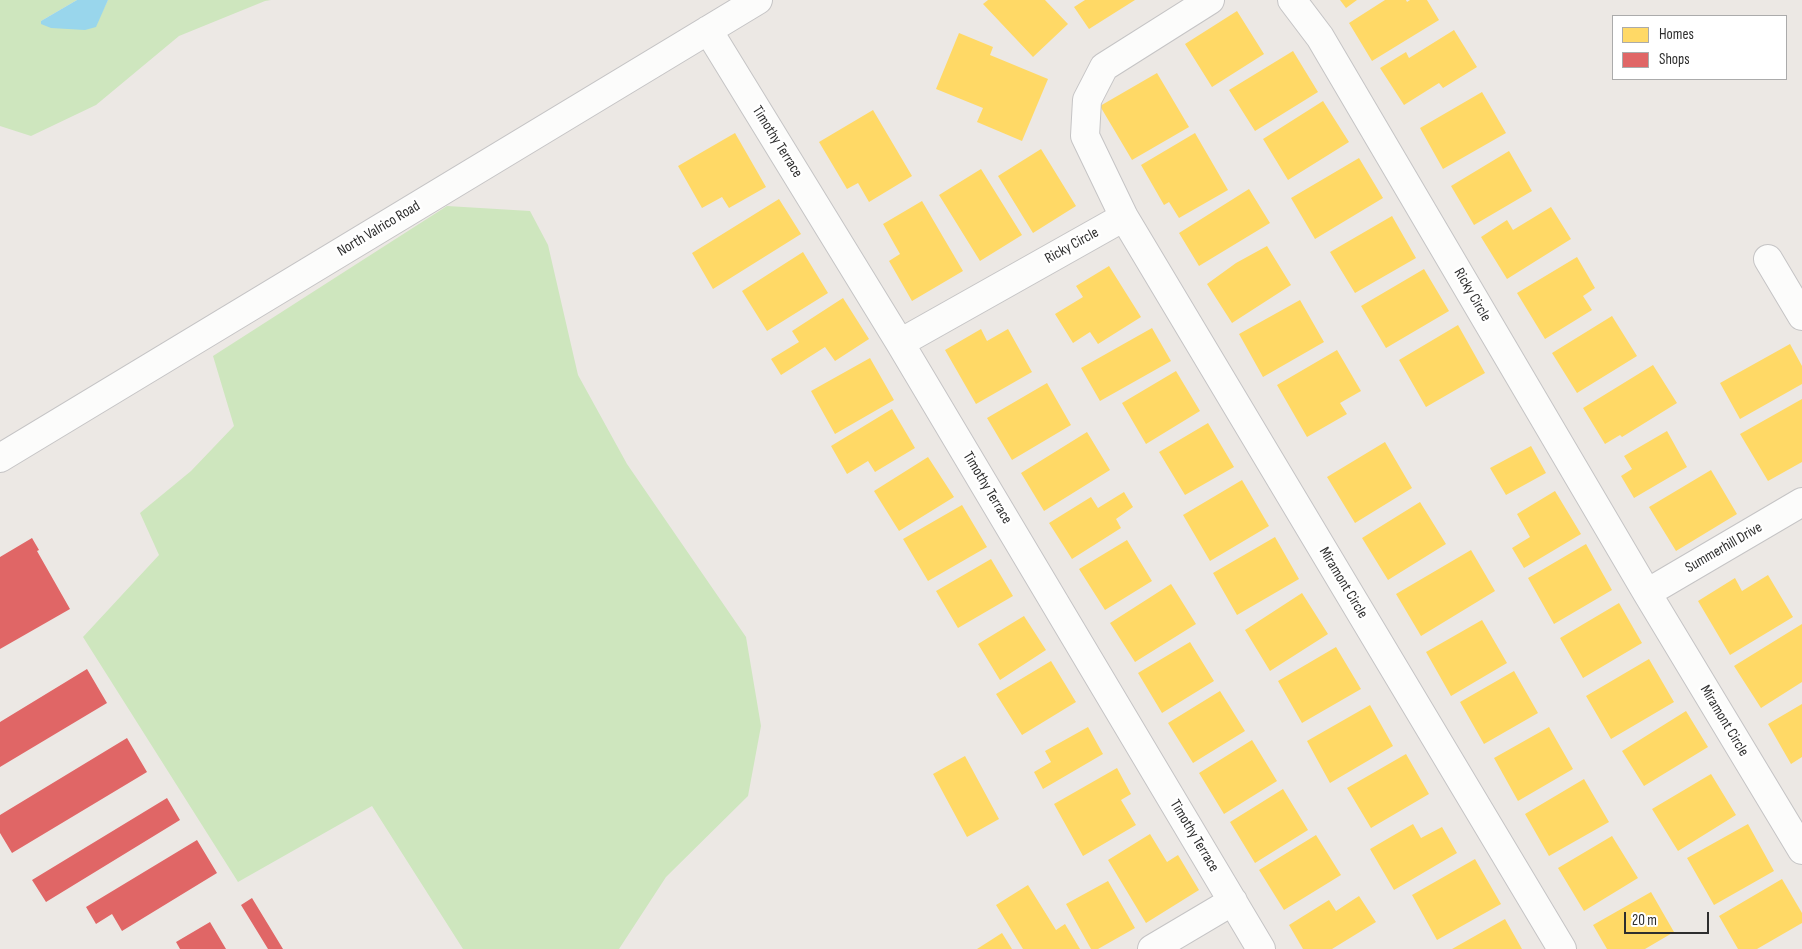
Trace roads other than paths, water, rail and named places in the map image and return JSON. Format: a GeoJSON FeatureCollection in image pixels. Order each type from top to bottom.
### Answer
{"type":"FeatureCollection","features":[{"type":"Feature","properties":{"kind":"street","name":"North Valrico Road"},"geometry":{"type":"LineString","coordinates":[[0,458],[758,0]]}},
{"type":"Feature","properties":{"kind":"street"},"geometry":{"type":"LineString","coordinates":[[1124,217],[1085,136],[1087,100],[1104,67],[1210,0]]}},
{"type":"Feature","properties":{"kind":"street","name":"Ricky Circle"},"geometry":{"type":"LineString","coordinates":[[1292,0],[1320,36],[1647,593]]}},
{"type":"Feature","properties":{"kind":"street","name":"Timothy Terrace"},"geometry":{"type":"LineString","coordinates":[[708,30],[900,343],[1261,949]]}},
{"type":"Feature","properties":{"kind":"street","name":"Ricky Circle"},"geometry":{"type":"LineString","coordinates":[[900,343],[1124,217]]}},
{"type":"Feature","properties":{"kind":"street","name":"Miramont Circle"},"geometry":{"type":"LineString","coordinates":[[1124,217],[1562,949]]}},
{"type":"Feature","properties":{"kind":"street"},"geometry":{"type":"LineString","coordinates":[[1768,259],[1802,316]]}},
{"type":"Feature","properties":{"kind":"street","name":"Summerhill Drive"},"geometry":{"type":"LineString","coordinates":[[1647,593],[1802,502]]}},
{"type":"Feature","properties":{"kind":"street","name":"Miramont Circle"},"geometry":{"type":"LineString","coordinates":[[1647,593],[1802,850]]}},
{"type":"Feature","properties":{"kind":"street"},"geometry":{"type":"LineString","coordinates":[[1152,949],[1233,900]]}},
{"type":"Feature","properties":{"kind":"water"},"geometry":{"type":"Polygon","coordinates":[[[77,0],[108,0],[96,27],[85,30],[51,28],[41,24],[41,21],[77,0]]]}}]}
